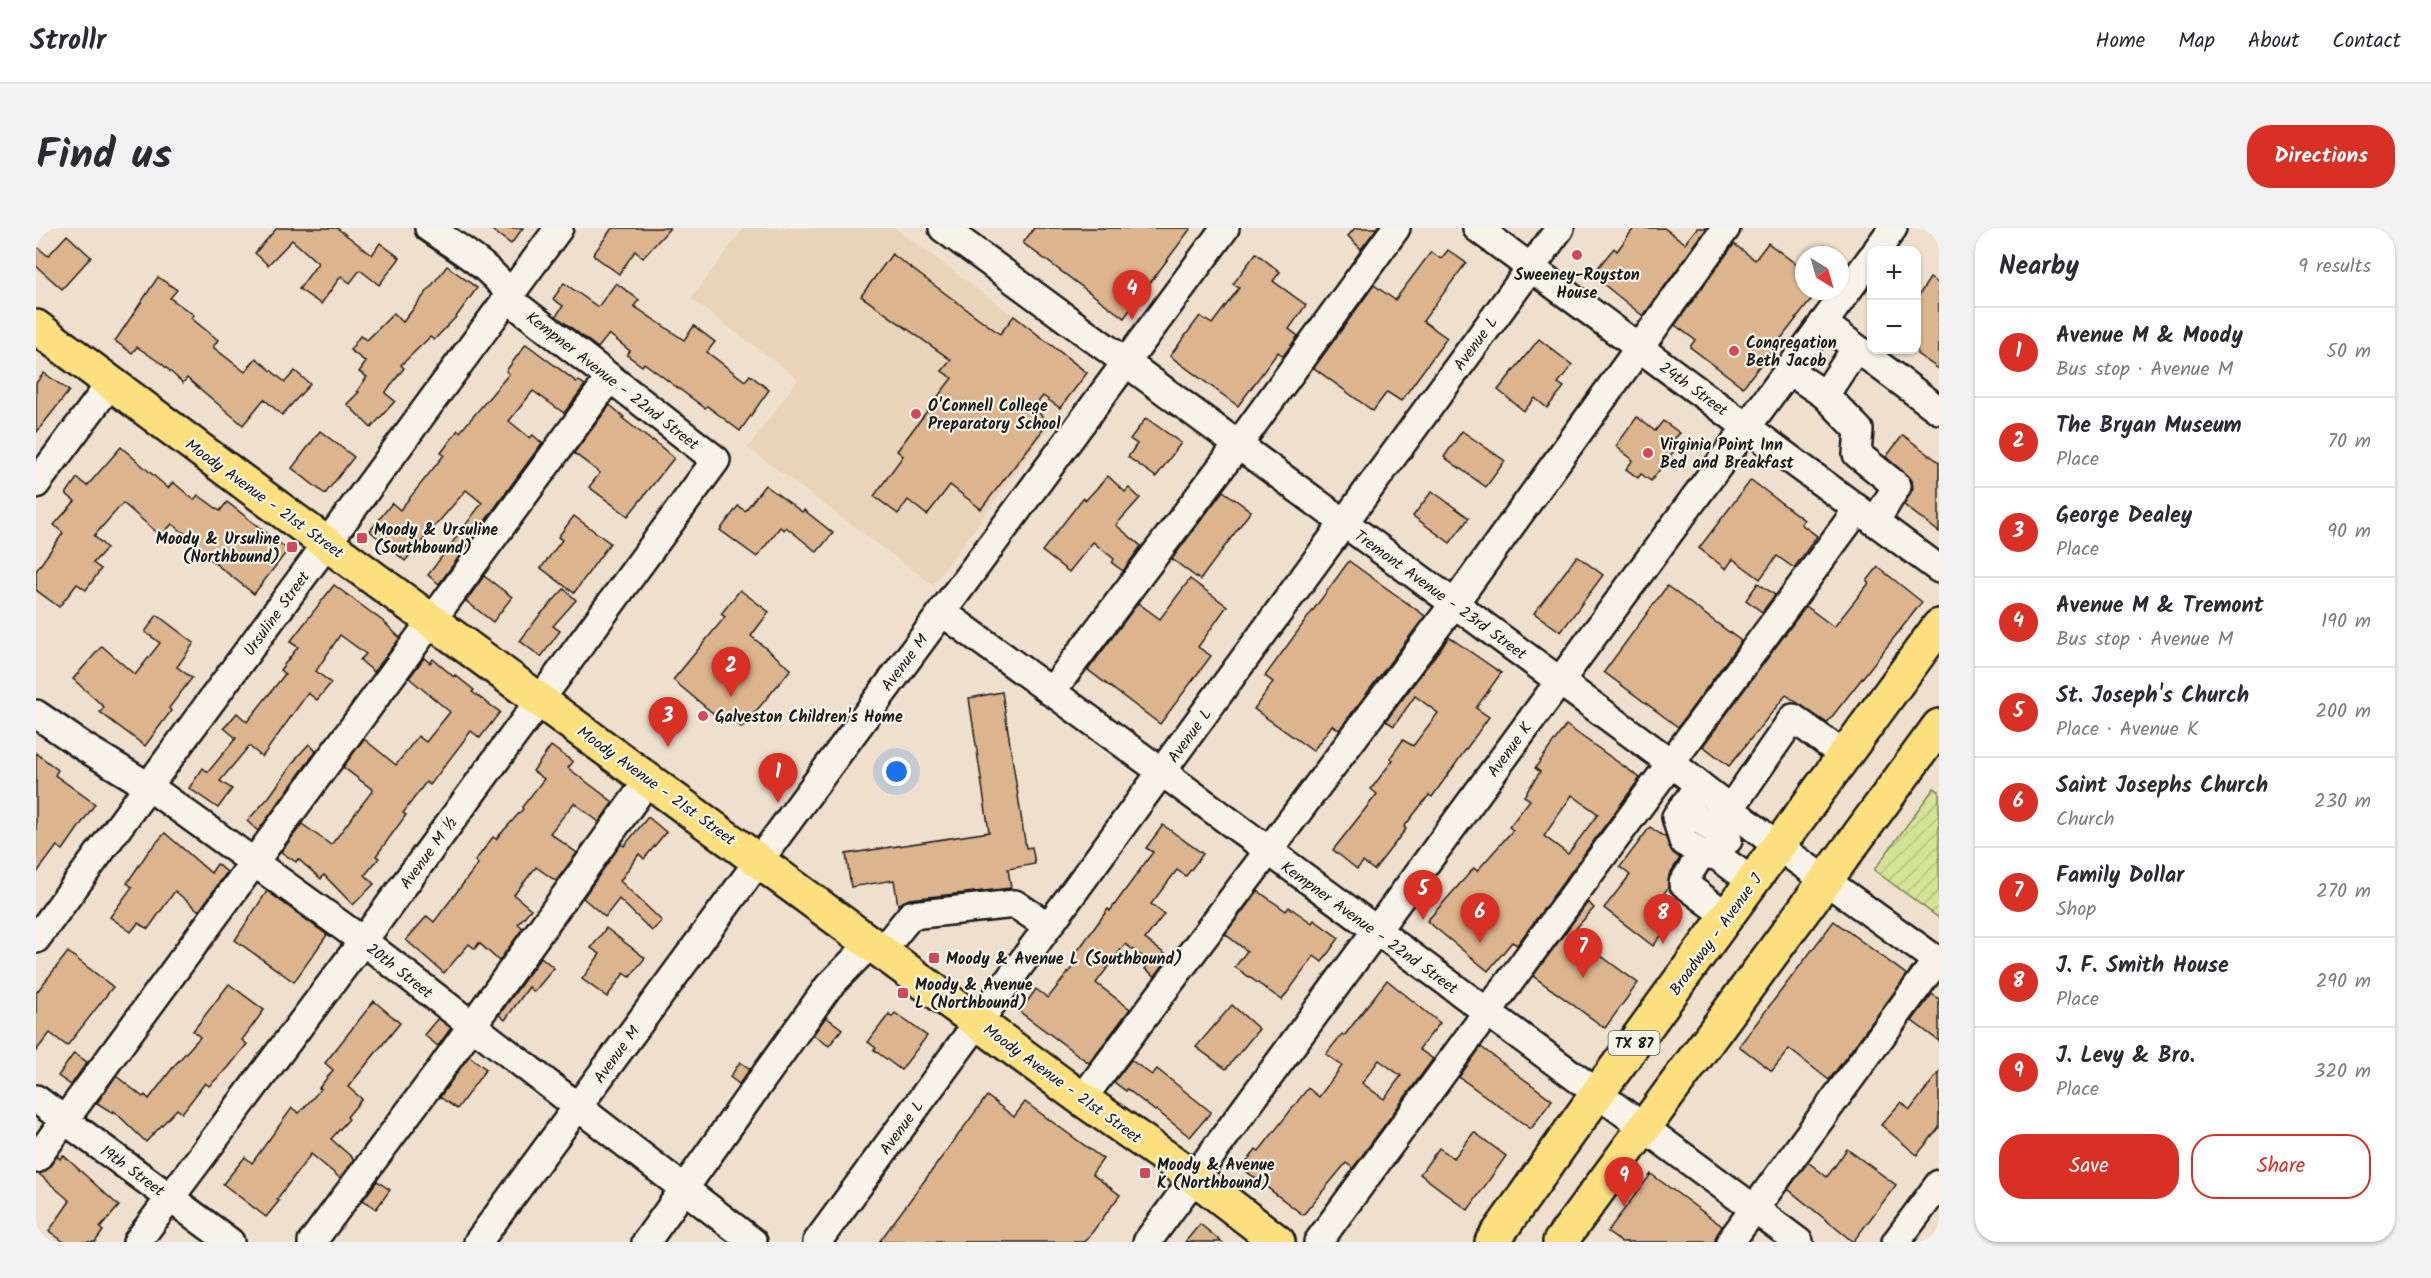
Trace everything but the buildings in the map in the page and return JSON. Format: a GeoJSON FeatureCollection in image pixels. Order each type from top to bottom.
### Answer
{"type":"FeatureCollection","features":[{"type":"Feature","properties":{"kind":"main road","name":"Moody Avenue - 21st Street"},"geometry":{"type":"LineString","coordinates":[[36,327],[110,384],[1082,1099],[1194,1177],[1278,1242]]}},
{"type":"Feature","properties":{"kind":"main road","name":"Broadway - Avenue J"},"geometry":{"type":"LineString","coordinates":[[1492,1242],[1597,1094],[1717,908],[1729,846],[1779,847],[1939,626]]}},
{"type":"Feature","properties":{"kind":"main road"},"geometry":{"type":"LineString","coordinates":[[1560,1242],[1939,726]]}},
{"type":"Feature","properties":{"kind":"street","name":"Kempner Avenue - 22nd Street"},"geometry":{"type":"LineString","coordinates":[[429,228],[491,272],[510,294],[515,304],[717,460]]}},
{"type":"Feature","properties":{"kind":"street","name":"Ursuline Street"},"geometry":{"type":"LineString","coordinates":[[36,939],[559,228]]}},
{"type":"Feature","properties":{"kind":"street","name":"Tremont Avenue - 23rd Street"},"geometry":{"type":"LineString","coordinates":[[943,228],[1699,785],[1729,846],[1779,847],[1938,961]]}},
{"type":"Feature","properties":{"kind":"street","name":"Avenue M"},"geometry":{"type":"LineString","coordinates":[[478,1242],[1225,228]]}},
{"type":"Feature","properties":{"kind":"street"},"geometry":{"type":"LineString","coordinates":[[1051,692],[1238,445],[1396,228]]}},
{"type":"Feature","properties":{"kind":"street","name":"24th Street"},"geometry":{"type":"LineString","coordinates":[[1478,228],[1939,569]]}},
{"type":"Feature","properties":{"kind":"street","name":"Avenue L"},"geometry":{"type":"LineString","coordinates":[[817,1242],[1560,228]]}},
{"type":"Feature","properties":{"kind":"street"},"geometry":{"type":"LineString","coordinates":[[1082,1099],[1454,604],[1726,228]]}},
{"type":"Feature","properties":{"kind":"street"},"geometry":{"type":"LineString","coordinates":[[1879,246],[1893,228]]}},
{"type":"Feature","properties":{"kind":"street","name":"Avenue K"},"geometry":{"type":"LineString","coordinates":[[1147,1242],[1867,264]]}},
{"type":"Feature","properties":{"kind":"street"},"geometry":{"type":"LineString","coordinates":[[1823,323],[1939,410]]}},
{"type":"Feature","properties":{"kind":"street"},"geometry":{"type":"LineString","coordinates":[[1825,395],[1856,348]]}},
{"type":"Feature","properties":{"kind":"street"},"geometry":{"type":"LineString","coordinates":[[1317,1242],[1671,763],[1866,516],[1898,486],[1857,454],[1859,430],[1825,395],[1788,370]]}},
{"type":"Feature","properties":{"kind":"street"},"geometry":{"type":"LineString","coordinates":[[36,1159],[610,378]]}},
{"type":"Feature","properties":{"kind":"street"},"geometry":{"type":"LineString","coordinates":[[36,484],[110,384]]}},
{"type":"Feature","properties":{"kind":"street","name":"Avenue M ½"},"geometry":{"type":"LineString","coordinates":[[137,1242],[363,941],[717,460]]}},
{"type":"Feature","properties":{"kind":"street","name":"Kempner Avenue - 22nd Street"},"geometry":{"type":"LineString","coordinates":[[942,612],[1799,1242]]}},
{"type":"Feature","properties":{"kind":"street","name":"20th Street"},"geometry":{"type":"LineString","coordinates":[[36,714],[84,747],[148,786],[363,941],[753,1242]]}},
{"type":"Feature","properties":{"kind":"street"},"geometry":{"type":"LineString","coordinates":[[1717,908],[1683,883],[1729,846],[1793,718],[1845,756]]}},
{"type":"Feature","properties":{"kind":"street"},"geometry":{"type":"LineString","coordinates":[[312,1242],[472,1026],[649,779]]}},
{"type":"Feature","properties":{"kind":"street"},"geometry":{"type":"LineString","coordinates":[[1699,785],[1676,817],[1680,834],[1683,840],[1729,846]]}},
{"type":"Feature","properties":{"kind":"street"},"geometry":{"type":"LineString","coordinates":[[646,1242],[828,987],[911,915],[1015,904],[1048,926]]}},
{"type":"Feature","properties":{"kind":"street"},"geometry":{"type":"LineString","coordinates":[[1730,1242],[1938,961]]}},
{"type":"Feature","properties":{"kind":"street","name":"19th Street"},"geometry":{"type":"LineString","coordinates":[[36,1099],[230,1242]]}},
{"type":"Feature","properties":{"kind":"street"},"geometry":{"type":"LineString","coordinates":[[1896,1242],[1939,1184]]}},
{"type":"Feature","properties":{"kind":"shaded area","name":"O'Connell College Preparatory School"},"geometry":{"type":"Polygon","coordinates":[[[744,228],[895,228],[1090,372],[933,585],[748,448],[798,379],[691,299],[744,228]]]}},
{"type":"Feature","properties":{"kind":"green space"},"geometry":{"type":"Polygon","coordinates":[[[1934,788],[1939,791],[1939,918],[1874,870],[1934,788]]]}},
{"type":"Feature","properties":{"kind":"place","name":"Sweeney-Royston House"},"geometry":{"type":"Point","coordinates":[1577,255]}},
{"type":"Feature","properties":{"kind":"place","name":"Avenue M & Tremont"},"geometry":{"type":"Point","coordinates":[1132,320]}},
{"type":"Feature","properties":{"kind":"place","name":"Congregation Beth Jacob"},"geometry":{"type":"Point","coordinates":[1734,351]}},
{"type":"Feature","properties":{"kind":"place","name":"O'Connell College Preparatory School"},"geometry":{"type":"Point","coordinates":[916,414]}},
{"type":"Feature","properties":{"kind":"place","name":"Virginia Point Inn Bed and Breakfast"},"geometry":{"type":"Point","coordinates":[1648,453]}},
{"type":"Feature","properties":{"kind":"place","name":"Moody & Ursuline (Southbound)"},"geometry":{"type":"Point","coordinates":[362,538]}},
{"type":"Feature","properties":{"kind":"place","name":"Moody & Ursuline (Northbound)"},"geometry":{"type":"Point","coordinates":[292,547]}},
{"type":"Feature","properties":{"kind":"place","name":"The Bryan Museum"},"geometry":{"type":"Point","coordinates":[731,697]}},
{"type":"Feature","properties":{"kind":"place","name":"Galveston Children's Home"},"geometry":{"type":"Point","coordinates":[703,716]}},
{"type":"Feature","properties":{"kind":"place","name":"George Dealey"},"geometry":{"type":"Point","coordinates":[668,747]}},
{"type":"Feature","properties":{"kind":"place","name":"Avenue M & Moody"},"geometry":{"type":"Point","coordinates":[778,803]}},
{"type":"Feature","properties":{"kind":"place","name":"St. Joseph's Church"},"geometry":{"type":"Point","coordinates":[1423,920]}},
{"type":"Feature","properties":{"kind":"place","name":"Saint Josephs Church"},"geometry":{"type":"Point","coordinates":[1480,943]}},
{"type":"Feature","properties":{"kind":"place","name":"J. F. Smith House"},"geometry":{"type":"Point","coordinates":[1663,944]}},
{"type":"Feature","properties":{"kind":"place","name":"Moody & Avenue L (Southbound)"},"geometry":{"type":"Point","coordinates":[934,958]}},
{"type":"Feature","properties":{"kind":"place","name":"Family Dollar"},"geometry":{"type":"Point","coordinates":[1583,978]}},
{"type":"Feature","properties":{"kind":"place","name":"Moody & Avenue L (Northbound)"},"geometry":{"type":"Point","coordinates":[903,993]}},
{"type":"Feature","properties":{"kind":"place","name":"Moody & Avenue K (Northbound)"},"geometry":{"type":"Point","coordinates":[1145,1173]}},
{"type":"Feature","properties":{"kind":"place","name":"J. Levy & Bro."},"geometry":{"type":"Point","coordinates":[1624,1207]}}]}
